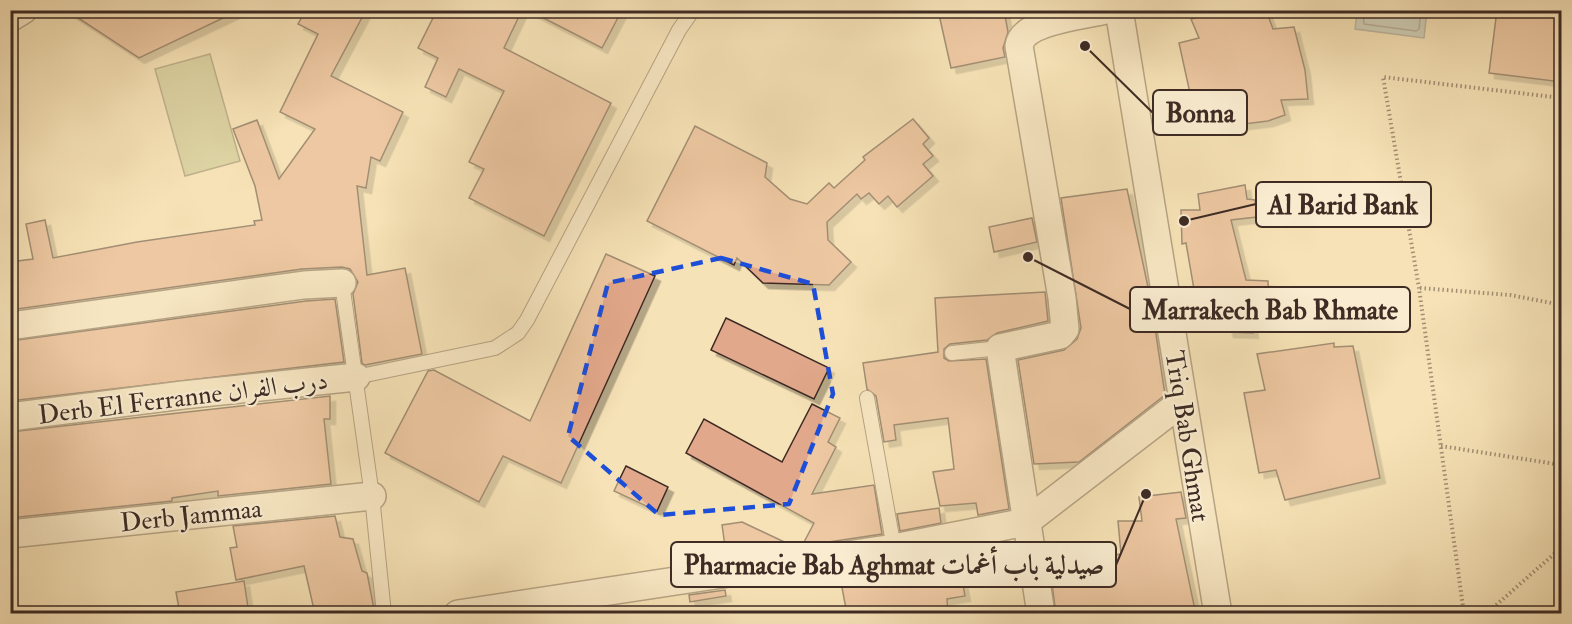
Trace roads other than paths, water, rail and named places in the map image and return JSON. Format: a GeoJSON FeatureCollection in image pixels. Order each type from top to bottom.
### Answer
{"type":"FeatureCollection","features":[{"type":"Feature","properties":{"kind":"street"},"geometry":{"type":"LineString","coordinates":[[10,18],[23,10]]}},
{"type":"Feature","properties":{"kind":"street"},"geometry":{"type":"LineString","coordinates":[[1041,614],[1000,348],[1060,335],[1065,329],[1062,298],[1019,46],[1020,39],[1036,26],[1106,10]]}},
{"type":"Feature","properties":{"kind":"street","name":"Triq Bab Ghmat"},"geometry":{"type":"LineString","coordinates":[[1119,10],[1218,614]]}},
{"type":"Feature","properties":{"kind":"street"},"geometry":{"type":"LineString","coordinates":[[10,326],[304,285],[342,283]]}},
{"type":"Feature","properties":{"kind":"street","name":"Derb El Ferranne درب الفران"},"geometry":{"type":"LineString","coordinates":[[10,417],[183,395],[356,377]]}},
{"type":"Feature","properties":{"kind":"street"},"geometry":{"type":"LineString","coordinates":[[458,614],[894,548],[1026,522],[1182,402]]}},
{"type":"Feature","properties":{"kind":"street","name":"Derb Jammaa"},"geometry":{"type":"LineString","coordinates":[[10,534],[372,496]]}},
{"type":"Feature","properties":{"kind":"lane"},"geometry":{"type":"LineString","coordinates":[[356,377],[495,348],[518,333],[527,320],[678,30],[693,10]]}},
{"type":"Feature","properties":{"kind":"lane"},"geometry":{"type":"LineString","coordinates":[[342,283],[372,496],[384,614]]}},
{"type":"Feature","properties":{"kind":"lane"},"geometry":{"type":"LineString","coordinates":[[952,353],[1000,348]]}},
{"type":"Feature","properties":{"kind":"lane"},"geometry":{"type":"LineString","coordinates":[[867,398],[894,548]]}},
{"type":"Feature","properties":{"kind":"water"},"geometry":{"type":"Polygon","coordinates":[[[1357,11],[1427,11],[1424,38],[1355,29],[1357,11]]]}},
{"type":"Feature","properties":{"kind":"place","name":"Bonna"},"geometry":{"type":"Point","coordinates":[1085,46]}},
{"type":"Feature","properties":{"kind":"place","name":"Al Barid Bank"},"geometry":{"type":"Point","coordinates":[1184,221]}},
{"type":"Feature","properties":{"kind":"place","name":"Marrakech Bab Rhmate"},"geometry":{"type":"Point","coordinates":[1028,257]}},
{"type":"Feature","properties":{"kind":"place","name":"Pharmacie Bab Aghmat صيدلية باب أغمات"},"geometry":{"type":"Point","coordinates":[1146,494]}}]}
